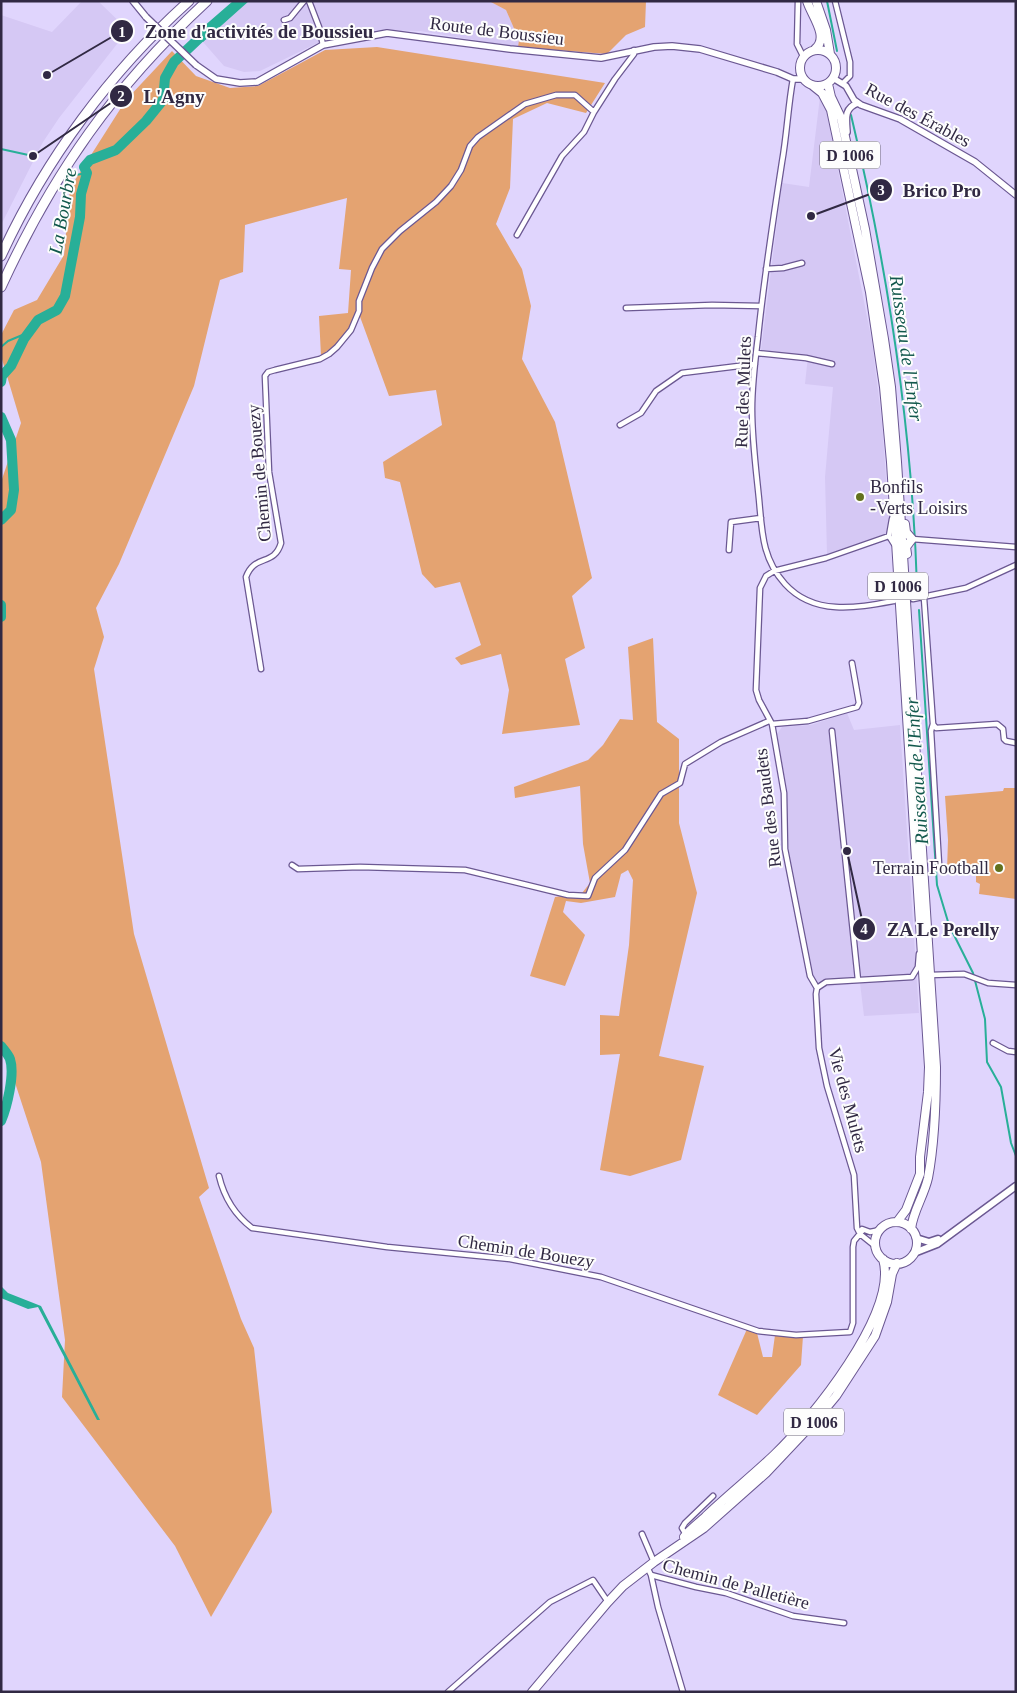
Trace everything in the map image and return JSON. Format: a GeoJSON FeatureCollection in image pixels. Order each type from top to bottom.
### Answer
{"type":"FeatureCollection","features":[{"type":"Feature","properties":{"kind":"highway"},"geometry":{"type":"LineString","coordinates":[[1,256],[37,189],[78,126],[126,66],[189,1]]}},
{"type":"Feature","properties":{"kind":"highway"},"geometry":{"type":"LineString","coordinates":[[1,287],[40,208],[90,131],[131,78],[150,57],[208,1]]}},
{"type":"Feature","properties":{"kind":"main road"},"geometry":{"type":"LineString","coordinates":[[807,1],[820,32],[820,42],[814,49],[803,56],[799,64],[800,72],[803,79],[818,87],[830,81],[836,70],[836,64],[830,54],[826,30],[816,1]]}},
{"type":"Feature","properties":{"kind":"main road"},"geometry":{"type":"LineString","coordinates":[[814,49],[830,54]]}},
{"type":"Feature","properties":{"kind":"main road","name":"D 1006"},"geometry":{"type":"LineString","coordinates":[[830,81],[831,98],[841,118],[851,159],[884,339],[894,423],[900,505],[936,1067],[935,1123],[926,1185],[913,1216],[911,1229]]}},
{"type":"Feature","properties":{"kind":"main road","name":"D 1006"},"geometry":{"type":"LineString","coordinates":[[812,85],[822,93],[834,120],[870,292],[888,423],[929,1067],[920,1174],[906,1210],[897,1222]]}},
{"type":"Feature","properties":{"kind":"main road"},"geometry":{"type":"LineString","coordinates":[[900,505],[906,532],[912,539],[906,547],[908,565],[904,578]]}},
{"type":"Feature","properties":{"kind":"main road"},"geometry":{"type":"LineString","coordinates":[[914,1253],[916,1238],[911,1229],[902,1223],[887,1224],[880,1230],[875,1240],[875,1246],[879,1255],[887,1262],[897,1263],[907,1260],[914,1253],[931,1248],[1015,1188]]}},
{"type":"Feature","properties":{"kind":"main road"},"geometry":{"type":"LineString","coordinates":[[916,1238],[924,1242],[932,1242],[974,1218]]}},
{"type":"Feature","properties":{"kind":"main road","name":"D 1006"},"geometry":{"type":"LineString","coordinates":[[680,1543],[686,1535],[776,1454],[830,1393],[859,1345],[876,1311],[884,1281],[883,1259]]}},
{"type":"Feature","properties":{"kind":"main road","name":"D 1006"},"geometry":{"type":"LineString","coordinates":[[532,1692],[623,1586],[680,1543],[704,1528],[766,1473],[836,1396],[867,1350],[877,1331],[887,1302],[892,1274],[897,1263]]}},
{"type":"Feature","properties":{"kind":"street","name":"Route de Boussieu"},"geometry":{"type":"LineString","coordinates":[[133,1],[196,65],[216,79],[246,83],[257,82],[323,44],[387,33],[510,49],[601,58],[613,57],[654,46],[700,49],[794,79],[803,79]]}},
{"type":"Feature","properties":{"kind":"street"},"geometry":{"type":"LineString","coordinates":[[284,20],[290,18],[304,1]]}},
{"type":"Feature","properties":{"kind":"street"},"geometry":{"type":"LineString","coordinates":[[309,1],[323,44]]}},
{"type":"Feature","properties":{"kind":"street"},"geometry":{"type":"LineString","coordinates":[[798,1],[797,44],[803,56]]}},
{"type":"Feature","properties":{"kind":"street"},"geometry":{"type":"LineString","coordinates":[[835,1],[850,62],[850,76],[843,83]]}},
{"type":"Feature","properties":{"kind":"street"},"geometry":{"type":"LineString","coordinates":[[517,235],[562,156],[584,132],[614,79],[634,54],[634,50]]}},
{"type":"Feature","properties":{"kind":"street","name":"Rue des Mulets"},"geometry":{"type":"LineString","coordinates":[[794,79],[761,306],[752,409],[755,463],[764,546],[774,571],[786,585],[798,595],[822,606],[850,608],[894,601]]}},
{"type":"Feature","properties":{"kind":"street","name":"Rue des Érables"},"geometry":{"type":"LineString","coordinates":[[830,81],[843,83],[858,103],[900,119],[975,162],[1016,195]]}},
{"type":"Feature","properties":{"kind":"street","name":"Chemin de Bouezy"},"geometry":{"type":"LineString","coordinates":[[261,669],[246,577],[249,569],[254,564],[272,557],[278,552],[281,543],[269,472],[265,376],[268,372],[274,370],[320,360],[337,347],[351,330],[359,311],[359,301],[382,248],[436,202],[451,186],[461,170],[470,146],[478,137],[525,104],[538,99],[566,94],[575,95],[594,112]]}},
{"type":"Feature","properties":{"kind":"street"},"geometry":{"type":"LineString","coordinates":[[851,159],[846,115],[847,110],[858,103]]}},
{"type":"Feature","properties":{"kind":"street"},"geometry":{"type":"LineString","coordinates":[[766,269],[783,268],[802,263]]}},
{"type":"Feature","properties":{"kind":"street"},"geometry":{"type":"LineString","coordinates":[[626,308],[712,305],[761,306]]}},
{"type":"Feature","properties":{"kind":"street"},"geometry":{"type":"LineString","coordinates":[[756,354],[806,358],[832,364]]}},
{"type":"Feature","properties":{"kind":"street"},"geometry":{"type":"LineString","coordinates":[[620,426],[641,413],[656,391],[682,373],[755,364]]}},
{"type":"Feature","properties":{"kind":"street"},"geometry":{"type":"LineString","coordinates":[[893,516],[889,536],[896,546]]}},
{"type":"Feature","properties":{"kind":"street"},"geometry":{"type":"LineString","coordinates":[[729,550],[730,522],[761,518]]}},
{"type":"Feature","properties":{"kind":"street"},"geometry":{"type":"LineString","coordinates":[[774,571],[826,558],[889,536]]}},
{"type":"Feature","properties":{"kind":"street"},"geometry":{"type":"LineString","coordinates":[[912,539],[1016,547]]}},
{"type":"Feature","properties":{"kind":"street"},"geometry":{"type":"LineString","coordinates":[[913,599],[966,588],[1016,565]]}},
{"type":"Feature","properties":{"kind":"street","name":"Rue des Baudets"},"geometry":{"type":"LineString","coordinates":[[774,571],[766,576],[760,588],[755,682],[759,700],[770,723],[784,793],[785,849],[810,976],[818,988]]}},
{"type":"Feature","properties":{"kind":"street"},"geometry":{"type":"LineString","coordinates":[[924,598],[933,724],[931,732],[939,864]]}},
{"type":"Feature","properties":{"kind":"street"},"geometry":{"type":"LineString","coordinates":[[292,866],[298,869],[360,867],[465,870],[568,895],[588,896],[595,878],[625,850],[661,794],[680,783],[685,764],[722,742],[770,723],[808,721],[857,707],[859,703],[852,663]]}},
{"type":"Feature","properties":{"kind":"street"},"geometry":{"type":"LineString","coordinates":[[933,724],[936,728],[998,724],[1003,729],[1004,739],[1016,742]]}},
{"type":"Feature","properties":{"kind":"street"},"geometry":{"type":"LineString","coordinates":[[832,731],[858,980]]}},
{"type":"Feature","properties":{"kind":"street"},"geometry":{"type":"LineString","coordinates":[[818,988],[826,982],[912,977],[918,967],[921,933]]}},
{"type":"Feature","properties":{"kind":"street"},"geometry":{"type":"LineString","coordinates":[[930,975],[964,974],[988,983],[1016,985]]}},
{"type":"Feature","properties":{"kind":"street","name":"Vie des Mulets"},"geometry":{"type":"LineString","coordinates":[[818,988],[816,994],[819,1048],[827,1086],[854,1175],[857,1228],[862,1232]]}},
{"type":"Feature","properties":{"kind":"street"},"geometry":{"type":"LineString","coordinates":[[993,1042],[1008,1051],[1016,1052]]}},
{"type":"Feature","properties":{"kind":"street","name":"Chemin de Bouezy"},"geometry":{"type":"LineString","coordinates":[[219,1176],[222,1188],[234,1210],[242,1221],[252,1228],[387,1247],[510,1259],[592,1275],[758,1332],[796,1335],[850,1332],[853,1324],[853,1248],[854,1241],[862,1232]]}},
{"type":"Feature","properties":{"kind":"street"},"geometry":{"type":"LineString","coordinates":[[862,1232],[880,1230]]}},
{"type":"Feature","properties":{"kind":"street"},"geometry":{"type":"LineString","coordinates":[[862,1232],[875,1246]]}},
{"type":"Feature","properties":{"kind":"street"},"geometry":{"type":"LineString","coordinates":[[686,1535],[682,1528],[685,1523],[712,1496]]}},
{"type":"Feature","properties":{"kind":"street"},"geometry":{"type":"LineString","coordinates":[[642,1534],[654,1562]]}},
{"type":"Feature","properties":{"kind":"street"},"geometry":{"type":"LineString","coordinates":[[647,1567],[651,1575],[658,1607],[683,1692]]}},
{"type":"Feature","properties":{"kind":"street","name":"Chemin de Palletière"},"geometry":{"type":"LineString","coordinates":[[651,1575],[696,1588],[726,1592],[794,1616],[844,1623]]}},
{"type":"Feature","properties":{"kind":"street"},"geometry":{"type":"LineString","coordinates":[[448,1692],[550,1602],[593,1580],[608,1602]]}},
{"type":"Feature","properties":{"kind":"shaded area"},"geometry":{"type":"Polygon","coordinates":[[[82,1],[98,1],[128,30],[59,118],[43,142],[1,225],[1,15],[52,32],[82,1]]]}},
{"type":"Feature","properties":{"kind":"shaded area"},"geometry":{"type":"Polygon","coordinates":[[[233,1],[249,1],[203,42],[195,34],[233,1]]]}},
{"type":"Feature","properties":{"kind":"shaded area"},"geometry":{"type":"Polygon","coordinates":[[[249,1],[489,1],[506,10],[519,40],[518,47],[420,31],[378,30],[330,37],[260,71],[244,72],[224,66],[203,42],[249,1]]]}},
{"type":"Feature","properties":{"kind":"shaded area"},"geometry":{"type":"Polygon","coordinates":[[[489,1],[646,1],[645,27],[626,35],[607,54],[518,47],[519,40],[506,10],[489,1]]]}},
{"type":"Feature","properties":{"kind":"shaded area"},"geometry":{"type":"Polygon","coordinates":[[[377,47],[605,83],[586,113],[547,103],[513,119],[510,188],[496,224],[522,269],[531,306],[522,359],[555,422],[592,578],[572,596],[585,648],[565,659],[580,725],[502,734],[509,690],[501,654],[461,665],[455,658],[481,645],[460,582],[435,588],[422,574],[400,482],[385,478],[383,462],[442,425],[436,390],[389,396],[359,314],[342,339],[321,356],[319,316],[348,313],[351,270],[339,269],[347,198],[245,225],[243,272],[220,280],[194,386],[119,564],[96,608],[104,637],[94,669],[134,934],[209,1188],[199,1197],[241,1319],[254,1348],[272,1512],[211,1617],[175,1546],[62,1397],[65,1340],[41,1162],[1,1040],[1,482],[21,423],[1,356],[1,335],[14,310],[37,300],[64,255],[70,188],[126,100],[172,51],[196,76],[230,88],[258,86],[325,50],[377,47]]]}},
{"type":"Feature","properties":{"kind":"shaded area"},"geometry":{"type":"Polygon","coordinates":[[[820,97],[825,104],[872,342],[882,423],[890,532],[827,554],[825,477],[833,387],[805,384],[808,356],[761,350],[782,183],[809,187],[820,97]]]}},
{"type":"Feature","properties":{"kind":"shaded area"},"geometry":{"type":"Polygon","coordinates":[[[653,638],[657,722],[679,739],[679,823],[697,893],[659,1056],[704,1066],[681,1160],[630,1176],[600,1170],[620,1054],[600,1055],[600,1015],[619,1016],[629,945],[633,880],[628,870],[621,874],[615,897],[581,903],[566,901],[563,912],[585,935],[565,986],[530,976],[555,897],[582,893],[590,883],[583,844],[580,786],[515,798],[514,787],[588,760],[603,745],[620,719],[633,720],[628,647],[653,638]]]}},
{"type":"Feature","properties":{"kind":"shaded area"},"geometry":{"type":"Polygon","coordinates":[[[847,713],[854,730],[900,725],[919,1013],[864,1016],[860,983],[816,988],[788,846],[787,790],[777,734],[782,727],[811,725],[847,713]]]}},
{"type":"Feature","properties":{"kind":"shaded area"},"geometry":{"type":"Polygon","coordinates":[[[1004,788],[1016,788],[1016,899],[979,894],[980,884],[976,882],[976,870],[947,870],[948,840],[945,796],[1003,791],[1004,788]]]}},
{"type":"Feature","properties":{"kind":"shaded area"},"geometry":{"type":"Polygon","coordinates":[[[1,1286],[8,1293],[41,1306],[100,1420],[97,1420],[38,1307],[28,1309],[1,1298],[1,1286]]]}},
{"type":"Feature","properties":{"kind":"shaded area"},"geometry":{"type":"Polygon","coordinates":[[[747,1329],[757,1333],[763,1357],[772,1357],[775,1335],[803,1336],[801,1365],[757,1415],[718,1395],[747,1329]]]}},
{"type":"Feature","properties":{"kind":"waterway","name":"Ruisseau de l'Enfer"},"geometry":{"type":"LineString","coordinates":[[827,1],[837,51]]}},
{"type":"Feature","properties":{"kind":"waterway","name":"La Bourbre"},"geometry":{"type":"LineString","coordinates":[[1,382],[2,376],[11,366],[24,339],[38,320],[57,310],[65,296],[80,217],[81,194],[87,173],[84,167],[90,160],[116,150],[146,121],[163,100],[165,78],[174,62],[209,29]]}},
{"type":"Feature","properties":{"kind":"waterway","name":"Ruisseau de l'Enfer"},"geometry":{"type":"LineString","coordinates":[[851,115],[876,232],[896,349],[910,468],[917,587]]}},
{"type":"Feature","properties":{"kind":"waterway"},"geometry":{"type":"LineString","coordinates":[[1,149],[33,156]]}},
{"type":"Feature","properties":{"kind":"waterway"},"geometry":{"type":"LineString","coordinates":[[76,175],[87,173]]}},
{"type":"Feature","properties":{"kind":"waterway"},"geometry":{"type":"LineString","coordinates":[[1,347],[8,341],[32,331]]}},
{"type":"Feature","properties":{"kind":"waterway","name":"La Bourbre"},"geometry":{"type":"LineString","coordinates":[[1,417],[11,440],[14,490],[11,510],[1,520]]}},
{"type":"Feature","properties":{"kind":"waterway","name":"La Bourbre"},"geometry":{"type":"LineString","coordinates":[[1,605],[1,617]]}},
{"type":"Feature","properties":{"kind":"waterway","name":"Ruisseau de l'Enfer"},"geometry":{"type":"LineString","coordinates":[[919,610],[937,885],[949,925],[973,973],[985,1019],[987,1062],[1001,1087],[1011,1143],[1016,1156]]}},
{"type":"Feature","properties":{"kind":"waterway","name":"La Bourbre"},"geometry":{"type":"LineString","coordinates":[[1,1046],[10,1059],[12,1073],[6,1108],[1,1121]]}},
{"type":"Feature","properties":{"kind":"place","name":"Zone d'activités de Boussieu"},"geometry":{"type":"Point","coordinates":[47,75]}},
{"type":"Feature","properties":{"kind":"place","name":"L'Agny"},"geometry":{"type":"Point","coordinates":[33,156]}},
{"type":"Feature","properties":{"kind":"place","name":"Brico Pro"},"geometry":{"type":"Point","coordinates":[811,216]}},
{"type":"Feature","properties":{"kind":"place","name":"Bonfils -Verts Loisirs"},"geometry":{"type":"Point","coordinates":[860,497]}},
{"type":"Feature","properties":{"kind":"place","name":"ZA Le Perelly"},"geometry":{"type":"Point","coordinates":[847,851]}},
{"type":"Feature","properties":{"kind":"place","name":"Terrain Football"},"geometry":{"type":"Point","coordinates":[999,868]}}]}
